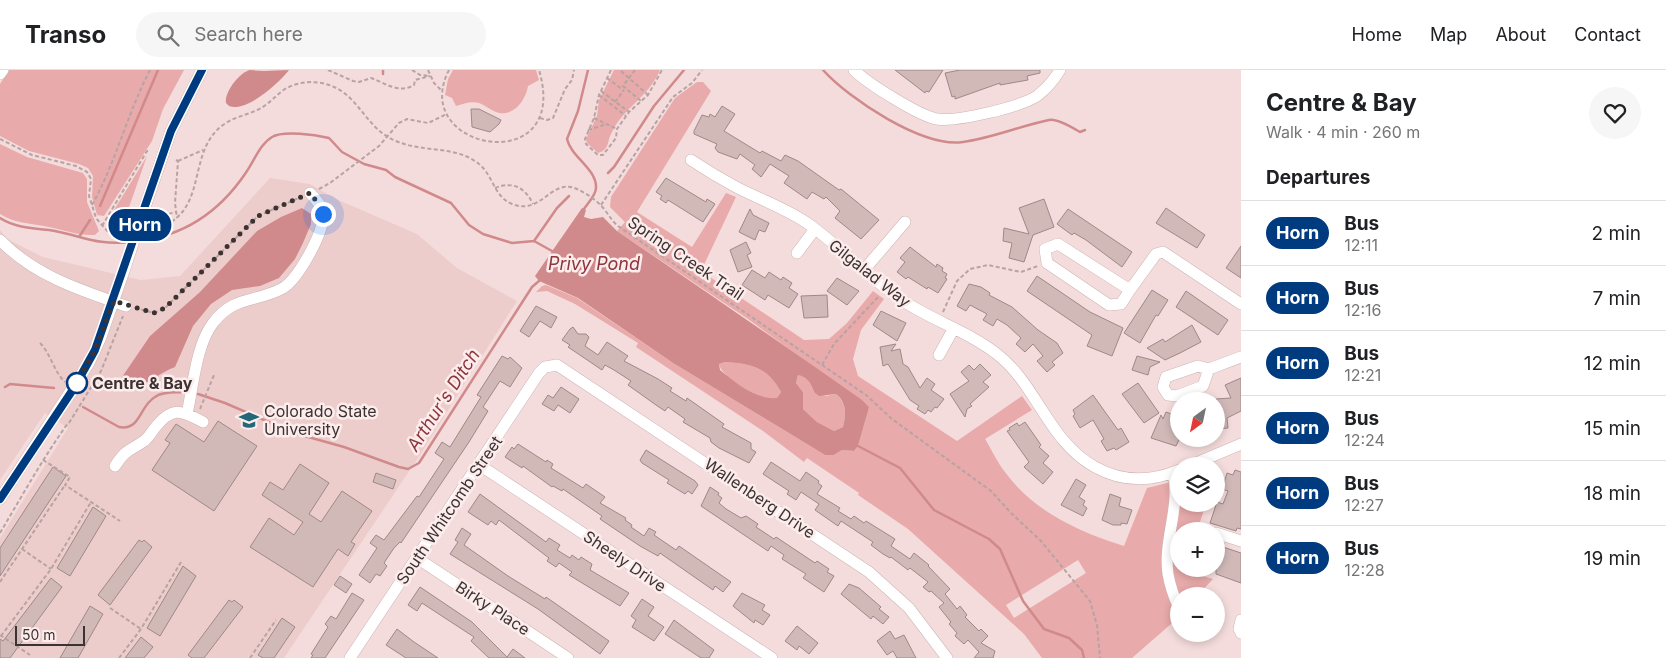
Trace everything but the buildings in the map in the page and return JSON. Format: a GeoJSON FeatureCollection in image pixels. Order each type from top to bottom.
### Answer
{"type":"FeatureCollection","features":[{"type":"Feature","properties":{"kind":"street"},"geometry":{"type":"LineString","coordinates":[[0,74],[3,70]]}},
{"type":"Feature","properties":{"kind":"street"},"geometry":{"type":"LineString","coordinates":[[0,499],[89,363],[114,301],[171,131],[202,70]]}},
{"type":"Feature","properties":{"kind":"street"},"geometry":{"type":"LineString","coordinates":[[854,70],[918,112],[935,119],[955,120],[1024,102],[1044,90],[1060,70]]}},
{"type":"Feature","properties":{"kind":"street","name":"Gilgalad Way"},"geometry":{"type":"LineString","coordinates":[[691,160],[722,180],[792,214],[815,229],[886,288],[984,345],[1010,366],[1028,386],[1060,436],[1080,457],[1095,467],[1120,476],[1150,479],[1170,474]]}},
{"type":"Feature","properties":{"kind":"street"},"geometry":{"type":"LineString","coordinates":[[187,414],[205,335],[214,322],[228,307],[284,287],[296,276],[322,226],[323,214],[321,207],[310,193]]}},
{"type":"Feature","properties":{"kind":"street"},"geometry":{"type":"LineString","coordinates":[[864,270],[905,222]]}},
{"type":"Feature","properties":{"kind":"street","name":"Gilgalad Way"},"geometry":{"type":"LineString","coordinates":[[797,253],[815,229]]}},
{"type":"Feature","properties":{"kind":"street"},"geometry":{"type":"LineString","coordinates":[[0,240],[28,264],[52,278],[126,306]]}},
{"type":"Feature","properties":{"kind":"street"},"geometry":{"type":"LineString","coordinates":[[1130,290],[1058,244],[1045,249],[1047,263],[1110,305],[1120,304],[1156,254],[1163,252],[1241,304]]}},
{"type":"Feature","properties":{"kind":"street"},"geometry":{"type":"LineString","coordinates":[[939,354],[954,328]]}},
{"type":"Feature","properties":{"kind":"street"},"geometry":{"type":"LineString","coordinates":[[1209,370],[1241,357]]}},
{"type":"Feature","properties":{"kind":"street","name":"South Whitcomb Street"},"geometry":{"type":"LineString","coordinates":[[356,656],[478,464],[539,373],[551,365]]}},
{"type":"Feature","properties":{"kind":"street","name":"Wallenberg Drive"},"geometry":{"type":"LineString","coordinates":[[551,365],[557,365],[565,369],[869,572],[908,608],[947,658]]}},
{"type":"Feature","properties":{"kind":"street"},"geometry":{"type":"LineString","coordinates":[[115,466],[125,451],[145,441],[164,416],[171,412],[187,414],[203,422]]}},
{"type":"Feature","properties":{"kind":"street"},"geometry":{"type":"LineString","coordinates":[[1210,457],[1241,444]]}},
{"type":"Feature","properties":{"kind":"street","name":"Sheely Drive"},"geometry":{"type":"LineString","coordinates":[[478,464],[772,658]]}},
{"type":"Feature","properties":{"kind":"street"},"geometry":{"type":"LineString","coordinates":[[1172,587],[1168,574],[1168,552],[1173,512]]}},
{"type":"Feature","properties":{"kind":"street"},"geometry":{"type":"LineString","coordinates":[[1225,535],[1241,541]]}},
{"type":"Feature","properties":{"kind":"street","name":"Birky Place"},"geometry":{"type":"LineString","coordinates":[[417,558],[568,658]]}},
{"type":"Feature","properties":{"kind":"street"},"geometry":{"type":"LineString","coordinates":[[1241,620],[1239,629],[1241,634]]}},
{"type":"Feature","properties":{"kind":"path"},"geometry":{"type":"LineString","coordinates":[[92,205],[113,161],[139,92],[150,70]]}},
{"type":"Feature","properties":{"kind":"path"},"geometry":{"type":"LineString","coordinates":[[328,70],[353,81],[359,82],[371,78],[396,88],[408,88],[416,80],[430,76]]}},
{"type":"Feature","properties":{"kind":"path"},"geometry":{"type":"LineString","coordinates":[[412,70],[420,75],[430,76]]}},
{"type":"Feature","properties":{"kind":"path"},"geometry":{"type":"LineString","coordinates":[[428,70],[430,76],[441,90],[446,114],[456,126],[473,138],[499,144],[517,139],[532,128],[540,118],[544,103],[539,70]]}},
{"type":"Feature","properties":{"kind":"path"},"geometry":{"type":"LineString","coordinates":[[441,90],[449,70]]}},
{"type":"Feature","properties":{"kind":"path"},"geometry":{"type":"LineString","coordinates":[[540,118],[547,120],[554,118],[559,102],[572,80],[574,70]]}},
{"type":"Feature","properties":{"kind":"path"},"geometry":{"type":"LineString","coordinates":[[611,70],[600,91],[594,118],[585,139],[586,144],[601,156],[616,138],[617,129],[628,112],[648,95],[662,70]]}},
{"type":"Feature","properties":{"kind":"path"},"geometry":{"type":"LineString","coordinates":[[621,70],[648,95]]}},
{"type":"Feature","properties":{"kind":"path"},"geometry":{"type":"LineString","coordinates":[[615,102],[624,89],[623,86],[635,70]]}},
{"type":"Feature","properties":{"kind":"path"},"geometry":{"type":"LineString","coordinates":[[601,205],[673,97],[692,83],[702,70]]}},
{"type":"Feature","properties":{"kind":"path"},"geometry":{"type":"LineString","coordinates":[[607,78],[641,101]]}},
{"type":"Feature","properties":{"kind":"path"},"geometry":{"type":"LineString","coordinates":[[155,229],[168,225],[185,210],[194,190],[204,149],[222,125],[262,107],[290,86],[307,82],[332,86],[344,92],[372,126],[388,137],[412,146],[452,152],[468,157],[480,164],[489,175],[495,188],[504,199],[512,204],[522,206],[534,205],[525,191],[517,186],[503,185],[495,188]]}},
{"type":"Feature","properties":{"kind":"path"},"geometry":{"type":"LineString","coordinates":[[600,91],[628,112]]}},
{"type":"Feature","properties":{"kind":"path"},"geometry":{"type":"LineString","coordinates":[[599,95],[626,116]]}},
{"type":"Feature","properties":{"kind":"path"},"geometry":{"type":"LineString","coordinates":[[0,533],[43,460],[101,371],[126,306],[154,313],[165,308],[258,216],[330,183],[388,137],[393,129],[407,119],[428,123],[446,114]]}},
{"type":"Feature","properties":{"kind":"path"},"geometry":{"type":"LineString","coordinates":[[594,118],[617,129]]}},
{"type":"Feature","properties":{"kind":"path"},"geometry":{"type":"LineString","coordinates":[[588,130],[607,124]]}},
{"type":"Feature","properties":{"kind":"path"},"geometry":{"type":"LineString","coordinates":[[0,139],[32,155],[76,166],[87,172],[91,179],[89,196],[102,226],[108,232],[119,235]]}},
{"type":"Feature","properties":{"kind":"path"},"geometry":{"type":"LineString","coordinates":[[177,218],[177,160],[204,149]]}},
{"type":"Feature","properties":{"kind":"path"},"geometry":{"type":"LineString","coordinates":[[102,226],[147,151],[150,151]]}},
{"type":"Feature","properties":{"kind":"path","name":"Spring Creek Trail"},"geometry":{"type":"LineString","coordinates":[[534,205],[560,187],[576,188],[586,194],[598,202],[618,226],[866,395],[892,419],[970,473],[991,491],[1011,514],[1042,540],[1090,601],[1097,625],[1100,658]]}},
{"type":"Feature","properties":{"kind":"path"},"geometry":{"type":"LineString","coordinates":[[156,217],[176,212]]}},
{"type":"Feature","properties":{"kind":"path"},"geometry":{"type":"LineString","coordinates":[[939,320],[956,281],[970,269],[988,265],[1021,272],[1047,263]]}},
{"type":"Feature","properties":{"kind":"path"},"geometry":{"type":"LineString","coordinates":[[822,365],[834,344],[886,288]]}},
{"type":"Feature","properties":{"kind":"path"},"geometry":{"type":"LineString","coordinates":[[40,343],[48,352],[63,380]]}},
{"type":"Feature","properties":{"kind":"path"},"geometry":{"type":"LineString","coordinates":[[203,403],[214,376]]}},
{"type":"Feature","properties":{"kind":"path"},"geometry":{"type":"LineString","coordinates":[[0,582],[70,478],[43,460]]}},
{"type":"Feature","properties":{"kind":"path"},"geometry":{"type":"LineString","coordinates":[[65,485],[120,521]]}},
{"type":"Feature","properties":{"kind":"path"},"geometry":{"type":"LineString","coordinates":[[30,655],[1,636],[51,569],[91,502]]}},
{"type":"Feature","properties":{"kind":"path"},"geometry":{"type":"LineString","coordinates":[[22,549],[51,569]]}},
{"type":"Feature","properties":{"kind":"path"},"geometry":{"type":"LineString","coordinates":[[120,658],[141,629],[181,562]]}},
{"type":"Feature","properties":{"kind":"path"},"geometry":{"type":"LineString","coordinates":[[110,608],[141,629]]}},
{"type":"Feature","properties":{"kind":"path"},"geometry":{"type":"LineString","coordinates":[[250,658],[276,620]]}},
{"type":"Feature","properties":{"kind":"shaded area"},"geometry":{"type":"Polygon","coordinates":[[[9,70],[184,70],[163,109],[152,141],[104,216],[97,215],[92,197],[93,176],[88,168],[29,151],[0,136],[0,84],[9,70]]]}},
{"type":"Feature","properties":{"kind":"shaded area"},"geometry":{"type":"Polygon","coordinates":[[[453,70],[536,70],[539,80],[528,86],[525,97],[518,106],[513,110],[502,113],[476,102],[456,106],[452,98],[445,95],[448,79],[453,70]]]}},
{"type":"Feature","properties":{"kind":"shaded area"},"geometry":{"type":"Polygon","coordinates":[[[614,70],[660,70],[649,88],[617,123],[610,135],[605,150],[598,153],[587,143],[586,139],[597,116],[599,100],[614,70]]]}},
{"type":"Feature","properties":{"kind":"shaded area"},"geometry":{"type":"Polygon","coordinates":[[[697,82],[703,82],[711,91],[637,212],[692,247],[726,193],[736,197],[701,271],[804,340],[829,339],[847,323],[873,291],[884,299],[861,330],[853,359],[858,376],[957,441],[1022,396],[1032,410],[985,439],[1002,468],[1016,486],[1043,509],[1074,527],[1124,546],[1147,488],[1170,482],[1170,512],[1203,512],[1200,522],[1170,522],[1170,577],[1206,577],[1213,579],[1205,587],[1170,587],[1170,625],[1132,658],[1042,658],[1024,634],[908,529],[858,495],[859,493],[807,458],[804,462],[763,431],[636,347],[638,343],[575,304],[547,291],[536,292],[546,285],[577,298],[673,363],[825,455],[834,455],[842,450],[854,451],[858,446],[869,407],[748,319],[617,231],[625,222],[610,207],[611,197],[675,98],[697,82]],[[1078,560],[1006,605],[1014,618],[1086,573],[1078,560]]]}},
{"type":"Feature","properties":{"kind":"shaded area"},"geometry":{"type":"Polygon","coordinates":[[[0,144],[27,157],[83,173],[87,179],[87,202],[99,231],[95,235],[77,234],[18,221],[0,214],[0,144]]]}},
{"type":"Feature","properties":{"kind":"shaded area"},"geometry":{"type":"Polygon","coordinates":[[[147,156],[122,227],[115,225],[119,230],[111,229],[108,220],[147,156]]]}},
{"type":"Feature","properties":{"kind":"shaded area","name":"Colorado State University"},"geometry":{"type":"Polygon","coordinates":[[[270,178],[310,184],[336,199],[417,234],[457,268],[517,301],[416,461],[284,658],[0,658],[0,538],[68,428],[45,413],[0,480],[0,230],[7,239],[43,257],[141,280],[180,276],[270,178]]]}},
{"type":"Feature","properties":{"kind":"shaded area"},"geometry":{"type":"Polygon","coordinates":[[[725,362],[758,368],[770,377],[781,392],[777,398],[770,399],[753,394],[725,374],[719,364],[725,362]]]}},
{"type":"Feature","properties":{"kind":"shaded area"},"geometry":{"type":"Polygon","coordinates":[[[798,375],[805,376],[811,383],[814,392],[826,396],[836,394],[840,398],[845,409],[843,427],[834,431],[817,422],[803,409],[803,392],[796,383],[798,375]]]}},
{"type":"Feature","properties":{"kind":"water"},"geometry":{"type":"Polygon","coordinates":[[[250,70],[289,70],[262,96],[244,105],[229,106],[226,103],[226,99],[230,88],[242,74],[250,70]]]}},
{"type":"Feature","properties":{"kind":"water"},"geometry":{"type":"Polygon","coordinates":[[[302,208],[311,214],[311,224],[295,259],[279,278],[260,286],[232,290],[211,304],[193,326],[175,367],[133,389],[127,391],[120,386],[120,380],[150,336],[200,292],[257,231],[281,217],[302,208]]]}},
{"type":"Feature","properties":{"kind":"water","name":"Privy Pond"},"geometry":{"type":"Polygon","coordinates":[[[582,208],[586,210],[584,217],[591,219],[603,217],[617,231],[862,400],[869,407],[858,446],[854,451],[842,450],[834,455],[825,455],[673,363],[578,298],[539,281],[535,276],[582,208]],[[725,362],[719,364],[720,370],[747,390],[769,398],[777,398],[781,392],[770,377],[758,368],[725,362]],[[798,375],[796,383],[803,392],[803,409],[817,422],[834,431],[843,427],[845,409],[840,397],[836,394],[819,396],[814,392],[807,379],[798,375]]]}},
{"type":"Feature","properties":{"kind":"waterway"},"geometry":{"type":"LineString","coordinates":[[100,206],[158,70]]}},
{"type":"Feature","properties":{"kind":"waterway"},"geometry":{"type":"LineString","coordinates":[[584,209],[595,193],[595,181],[588,169],[573,152],[567,139],[578,111],[588,70]]}},
{"type":"Feature","properties":{"kind":"waterway"},"geometry":{"type":"LineString","coordinates":[[608,173],[614,167],[654,106],[684,70]]}},
{"type":"Feature","properties":{"kind":"waterway"},"geometry":{"type":"LineString","coordinates":[[823,70],[850,94],[888,119],[908,130],[947,142],[974,140],[1049,120],[1060,122],[1080,132],[1085,130]]}},
{"type":"Feature","properties":{"kind":"waterway"},"geometry":{"type":"LineString","coordinates":[[138,241],[170,234],[185,228],[212,211],[235,188],[267,140],[277,135],[291,133],[329,138],[342,152],[364,164],[386,170],[395,177],[451,203],[469,225],[483,234],[512,243],[534,241],[552,251]]}},
{"type":"Feature","properties":{"kind":"waterway"},"geometry":{"type":"LineString","coordinates":[[534,241],[557,208],[569,196]]}},
{"type":"Feature","properties":{"kind":"waterway"},"geometry":{"type":"LineString","coordinates":[[0,218],[18,226],[60,232],[108,243],[130,242]]}},
{"type":"Feature","properties":{"kind":"waterway"},"geometry":{"type":"LineString","coordinates":[[79,237],[90,220]]}},
{"type":"Feature","properties":{"kind":"waterway","name":"Arthur's Ditch"},"geometry":{"type":"LineString","coordinates":[[198,394],[225,403],[294,433],[344,447],[408,469],[419,463],[532,287],[539,281]]}},
{"type":"Feature","properties":{"kind":"waterway","name":"Arthur's Ditch"},"geometry":{"type":"LineString","coordinates":[[5,387],[10,384],[54,388]]}},
{"type":"Feature","properties":{"kind":"waterway","name":"Arthur's Ditch"},"geometry":{"type":"LineString","coordinates":[[83,407],[119,427],[126,427],[136,422],[150,401],[158,395],[186,392]]}},
{"type":"Feature","properties":{"kind":"waterway"},"geometry":{"type":"LineString","coordinates":[[858,446],[900,468],[934,510],[989,539],[1000,549],[1023,601],[1044,629],[1069,638],[1082,650],[1084,658]]}},
{"type":"Feature","properties":{"kind":"bus line","name":"Horn"},"geometry":{"type":"LineString","coordinates":[[0,499],[89,363],[101,337],[171,131],[182,105],[202,70]]}},
{"type":"Feature","properties":{"kind":"place","name":"Centre & Bay"},"geometry":{"type":"Point","coordinates":[77,383]}},
{"type":"Feature","properties":{"kind":"place","name":"Colorado State University"},"geometry":{"type":"Point","coordinates":[249,420]}},
{"type":"Feature","properties":{"kind":"route"},"geometry":{"type":"LineString","coordinates":[[77,383],[74,388],[89,363],[101,337],[114,301],[154,313],[165,308],[242,230],[269,209],[310,193],[317,200],[323,214]]}}]}
